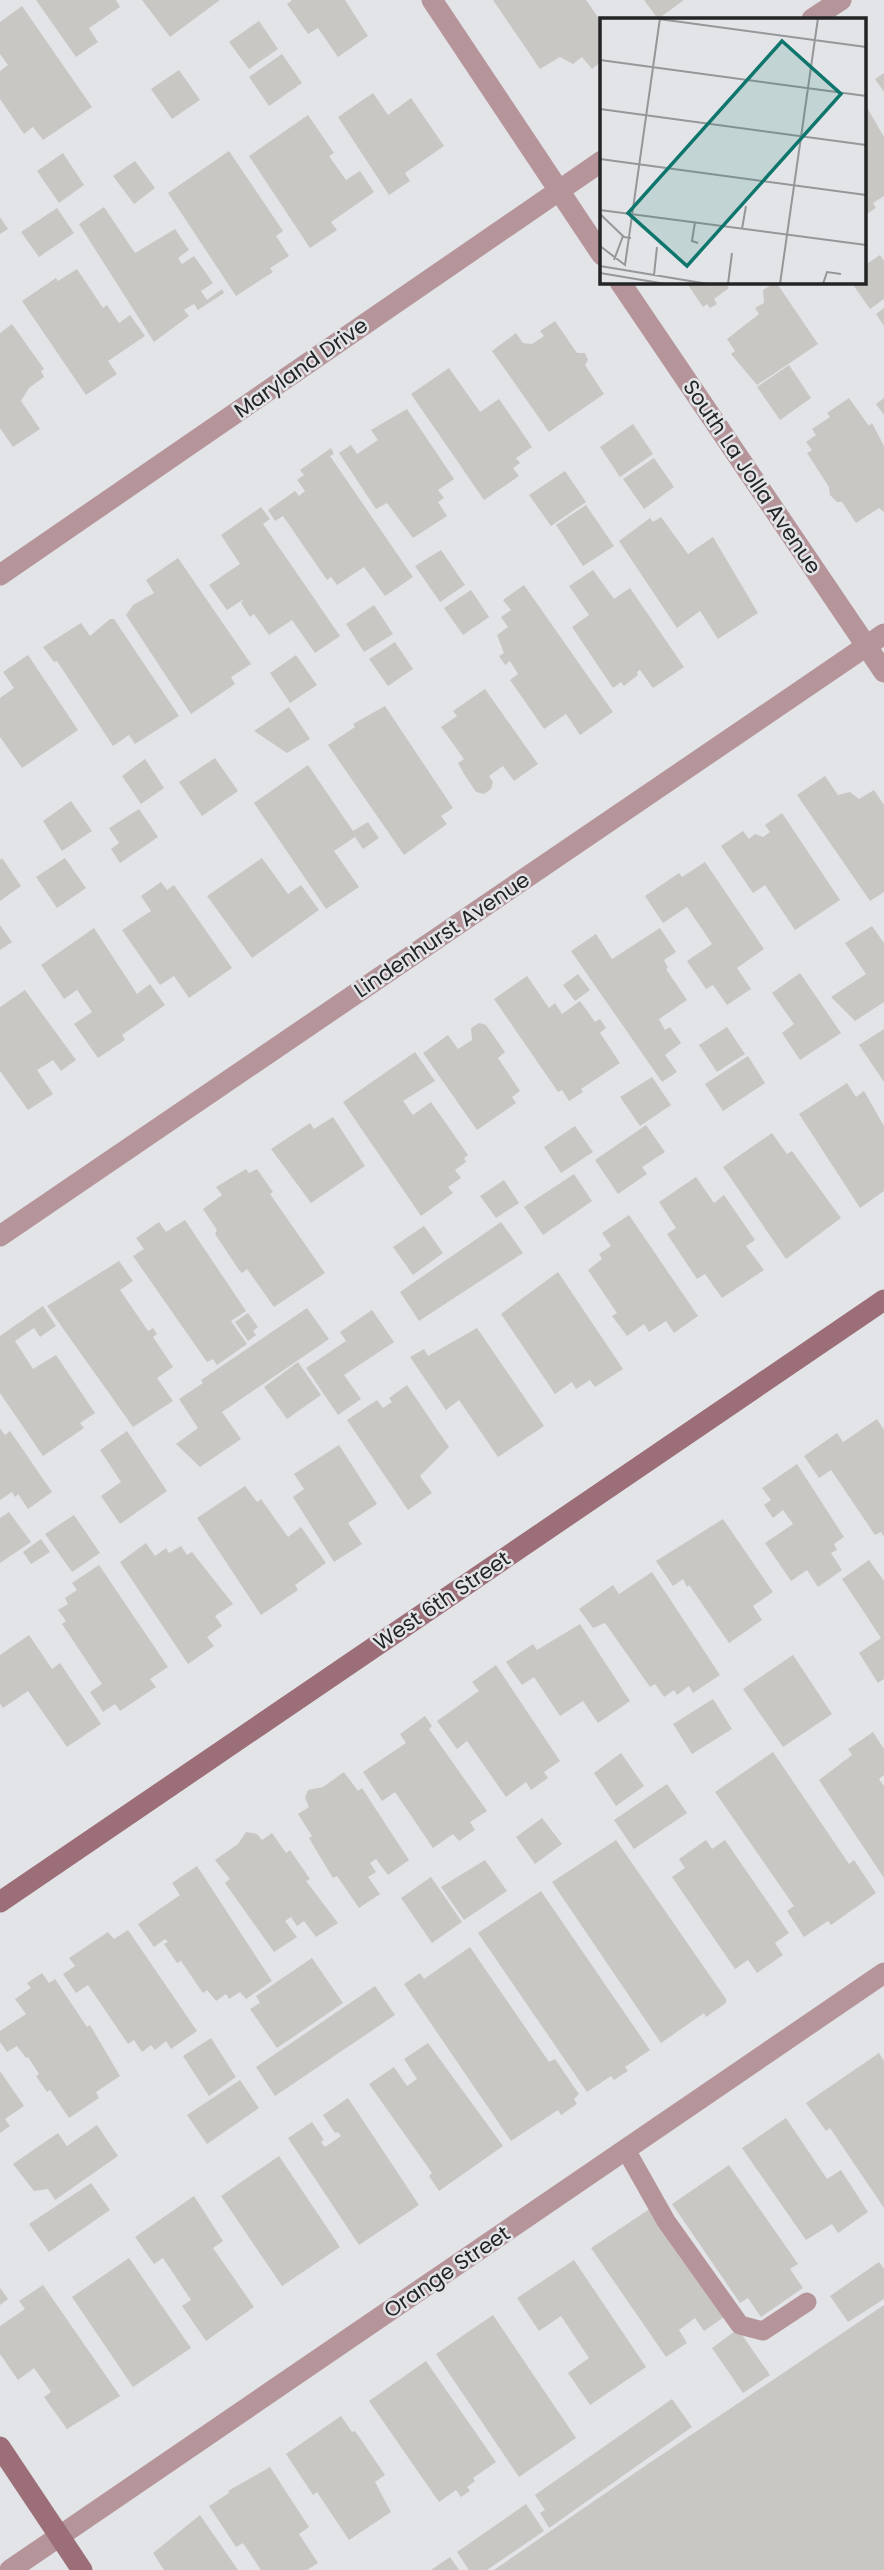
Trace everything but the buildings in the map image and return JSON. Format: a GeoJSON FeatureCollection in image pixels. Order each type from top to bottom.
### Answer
{"type":"FeatureCollection","features":[{"type":"Feature","properties":{"kind":"street"},"geometry":{"type":"LineString","coordinates":[[432,0],[600,252]]}},
{"type":"Feature","properties":{"kind":"street"},"geometry":{"type":"LineString","coordinates":[[814,18],[841,0]]}},
{"type":"Feature","properties":{"kind":"street","name":"Maryland Drive"},"geometry":{"type":"LineString","coordinates":[[0,575],[600,162]]}},
{"type":"Feature","properties":{"kind":"street","name":"South La Jolla Avenue"},"geometry":{"type":"LineString","coordinates":[[621,284],[884,673]]}},
{"type":"Feature","properties":{"kind":"street","name":"Lindenhurst Avenue"},"geometry":{"type":"LineString","coordinates":[[0,1236],[884,634]]}},
{"type":"Feature","properties":{"kind":"street","name":"West 6th Street"},"geometry":{"type":"LineString","coordinates":[[0,1902],[884,1300]]}},
{"type":"Feature","properties":{"kind":"street","name":"Orange Street"},"geometry":{"type":"LineString","coordinates":[[10,2570],[884,1973]]}},
{"type":"Feature","properties":{"kind":"street"},"geometry":{"type":"LineString","coordinates":[[0,2448],[82,2570]]}},
{"type":"Feature","properties":{"kind":"lane"},"geometry":{"type":"LineString","coordinates":[[626,2150],[666,2221],[740,2325],[763,2331],[807,2302]]}}]}
